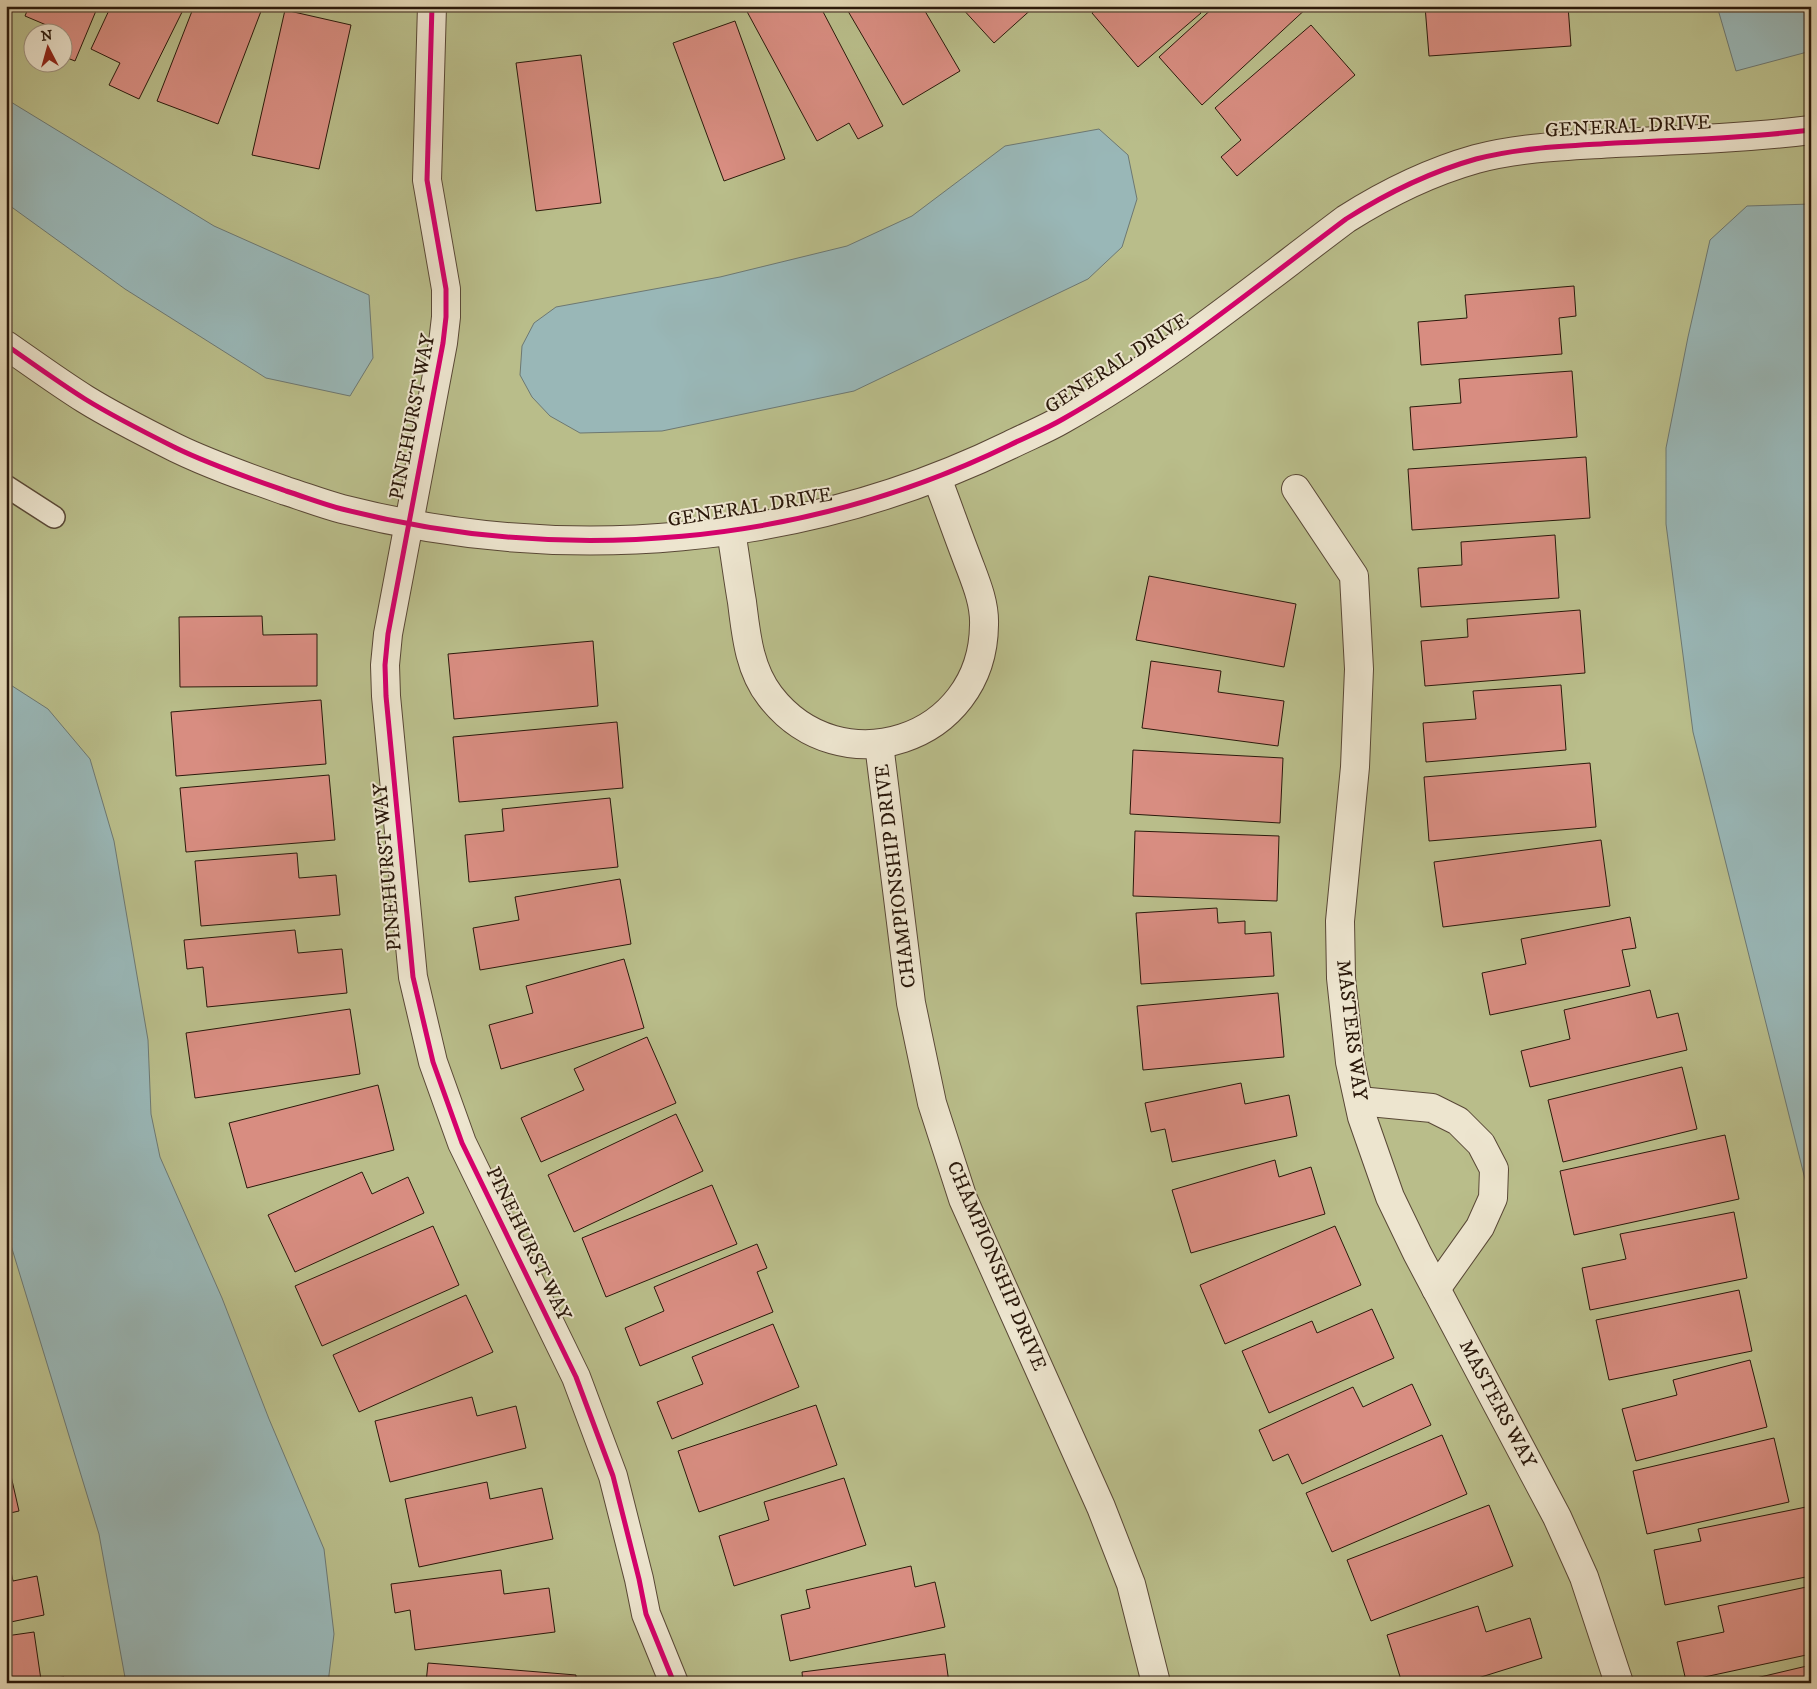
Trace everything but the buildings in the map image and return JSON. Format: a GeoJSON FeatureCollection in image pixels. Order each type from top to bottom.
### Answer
{"type":"FeatureCollection","features":[{"type":"Feature","properties":{"kind":"street","name":"PINEHURST WAY"},"geometry":{"type":"LineString","coordinates":[[432,6],[427,180],[446,289],[446,316],[443,343],[388,634],[386,673],[386,696],[412,968],[433,1062],[462,1143],[576,1377],[613,1476],[646,1614],[674,1683]]}},
{"type":"Feature","properties":{"kind":"street","name":"GENERAL DRIVE"},"geometry":{"type":"LineString","coordinates":[[6,345],[86,400],[177,449],[240,476],[330,505],[408,524],[508,538],[577,541],[646,540],[731,531],[833,511],[899,492],[969,465],[1062,420],[1149,365],[1346,219],[1372,202],[1426,176],[1477,159],[1537,147],[1768,135],[1811,130]]}},
{"type":"Feature","properties":{"kind":"street","name":"CHAMPIONSHIP DRIVE"},"geometry":{"type":"LineString","coordinates":[[731,531],[748,643],[755,670],[769,695],[788,716],[825,738],[853,744],[879,744],[912,736],[936,721],[957,702],[972,679],[982,652],[984,624],[981,596],[937,478]]}},
{"type":"Feature","properties":{"kind":"street","name":"MASTERS WAY"},"geometry":{"type":"LineString","coordinates":[[1296,489],[1354,576],[1359,669],[1355,767],[1340,921],[1340,969],[1350,1062],[1362,1117],[1390,1197],[1436,1289],[1557,1516],[1584,1576],[1619,1683]]}},
{"type":"Feature","properties":{"kind":"street","name":"CHAMPIONSHIP DRIVE"},"geometry":{"type":"LineString","coordinates":[[879,744],[911,1003],[932,1102],[964,1199],[1101,1507],[1131,1584],[1156,1683]]}},
{"type":"Feature","properties":{"kind":"street"},"geometry":{"type":"LineString","coordinates":[[1359,1100],[1432,1108],[1458,1121],[1481,1144],[1494,1169],[1493,1198],[1480,1227],[1436,1289]]}},
{"type":"Feature","properties":{"kind":"lane"},"geometry":{"type":"LineString","coordinates":[[6,486],[54,517]]}},
{"type":"Feature","properties":{"kind":"green space"},"geometry":{"type":"Polygon","coordinates":[[[6,6],[1811,6],[1811,1683],[6,1683],[6,6]]]}},
{"type":"Feature","properties":{"kind":"water"},"geometry":{"type":"Polygon","coordinates":[[[1717,6],[1811,6],[1811,51],[1736,71],[1717,6]]]}},
{"type":"Feature","properties":{"kind":"water"},"geometry":{"type":"Polygon","coordinates":[[[6,99],[214,226],[369,295],[373,358],[350,396],[266,378],[125,289],[6,203],[6,99]]]}},
{"type":"Feature","properties":{"kind":"water"},"geometry":{"type":"Polygon","coordinates":[[[1099,129],[1128,155],[1137,199],[1122,247],[1088,279],[854,391],[662,431],[580,433],[550,416],[532,397],[520,375],[522,346],[534,323],[556,307],[720,277],[847,246],[912,216],[1005,146],[1099,129]]]}},
{"type":"Feature","properties":{"kind":"water"},"geometry":{"type":"Polygon","coordinates":[[[1811,204],[1811,1203],[1693,732],[1666,524],[1666,448],[1710,240],[1747,206],[1811,204]]]}},
{"type":"Feature","properties":{"kind":"water"},"geometry":{"type":"Polygon","coordinates":[[[6,682],[48,709],[90,759],[114,841],[148,1040],[151,1114],[160,1157],[222,1298],[269,1419],[324,1549],[334,1634],[328,1683],[126,1683],[99,1534],[6,1229],[6,682]]]}},
{"type":"Feature","properties":{"kind":"cycle path"},"geometry":{"type":"LineString","coordinates":[[432,6],[427,180],[446,289],[446,317],[443,343],[388,634],[385,665],[386,696],[413,977],[433,1062],[462,1143],[576,1377],[613,1476],[646,1614],[674,1683]]}},
{"type":"Feature","properties":{"kind":"cycle path"},"geometry":{"type":"LineString","coordinates":[[6,345],[85,399],[176,448],[230,471],[342,509],[426,527],[511,537],[597,540],[682,536],[766,525],[850,506],[931,479],[1044,429],[1100,397],[1173,349],[1346,219],[1377,200],[1442,170],[1476,159],[1528,149],[1738,137],[1811,130]]}}]}
